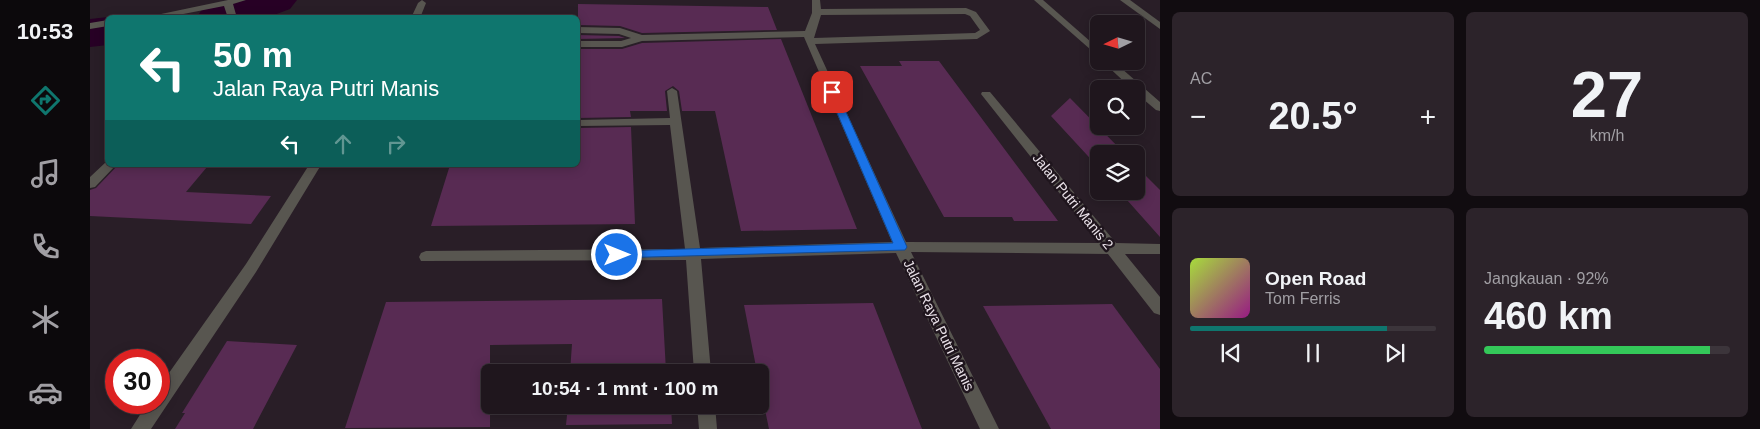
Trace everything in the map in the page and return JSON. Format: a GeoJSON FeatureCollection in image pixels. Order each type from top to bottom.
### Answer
{"type":"FeatureCollection","features":[{"type":"Feature","properties":{"kind":"street"},"geometry":{"type":"LineString","coordinates":[[161,15],[214,4],[229,4],[242,0]]}},
{"type":"Feature","properties":{"kind":"street"},"geometry":{"type":"LineString","coordinates":[[1038,0],[1090,46]]}},
{"type":"Feature","properties":{"kind":"street"},"geometry":{"type":"LineString","coordinates":[[1124,0],[1160,26]]}},
{"type":"Feature","properties":{"kind":"street"},"geometry":{"type":"LineString","coordinates":[[229,4],[232,15]]}},
{"type":"Feature","properties":{"kind":"street"},"geometry":{"type":"LineString","coordinates":[[416,15],[422,4]]}},
{"type":"Feature","properties":{"kind":"street"},"geometry":{"type":"LineString","coordinates":[[580,44],[622,44],[642,38],[977,36],[985,31],[973,14],[966,12],[818,6],[809,37]]}},
{"type":"Feature","properties":{"kind":"street"},"geometry":{"type":"LineString","coordinates":[[90,26],[105,24]]}},
{"type":"Feature","properties":{"kind":"street"},"geometry":{"type":"LineString","coordinates":[[580,30],[620,30],[642,38]]}},
{"type":"Feature","properties":{"kind":"street","name":"Jalan Raya Putri Manis"},"geometry":{"type":"LineString","coordinates":[[809,37],[901,247],[990,429]]}},
{"type":"Feature","properties":{"kind":"street"},"geometry":{"type":"LineString","coordinates":[[1117,70],[1160,108]]}},
{"type":"Feature","properties":{"kind":"street"},"geometry":{"type":"LineString","coordinates":[[672,91],[693,254],[703,364]]}},
{"type":"Feature","properties":{"kind":"street","name":"Jalan Putri Manis 2"},"geometry":{"type":"LineString","coordinates":[[986,94],[1160,308]]}},
{"type":"Feature","properties":{"kind":"street"},"geometry":{"type":"LineString","coordinates":[[580,122],[675,120]]}},
{"type":"Feature","properties":{"kind":"street"},"geometry":{"type":"LineString","coordinates":[[90,184],[108,167]]}},
{"type":"Feature","properties":{"kind":"street"},"geometry":{"type":"LineString","coordinates":[[170,386],[251,268],[314,167]]}},
{"type":"Feature","properties":{"kind":"street"},"geometry":{"type":"LineString","coordinates":[[426,257],[693,254],[901,247],[1160,250]]}},
{"type":"Feature","properties":{"kind":"street"},"geometry":{"type":"LineString","coordinates":[[140,429],[151,414]]}},
{"type":"Feature","properties":{"kind":"street"},"geometry":{"type":"LineString","coordinates":[[707,414],[708,429]]}},
{"type":"Feature","properties":{"kind":"building"},"geometry":{"type":"Polygon","coordinates":[[[578,4],[768,7],[777,30],[642,33],[620,26],[580,25],[580,15],[578,15],[578,4]]]}},
{"type":"Feature","properties":{"kind":"building"},"geometry":{"type":"Polygon","coordinates":[[[580,35],[619,36],[625,38],[580,39],[580,35]]]}},
{"type":"Feature","properties":{"kind":"building"},"geometry":{"type":"Polygon","coordinates":[[[781,39],[857,229],[741,231],[715,111],[682,111],[679,91],[673,86],[665,91],[667,111],[630,111],[631,117],[580,118],[580,49],[622,49],[642,43],[781,39]]]}},
{"type":"Feature","properties":{"kind":"building"},"geometry":{"type":"Polygon","coordinates":[[[899,61],[939,61],[1058,221],[1014,221],[1012,217],[944,217],[860,66],[902,66],[899,61]]]}},
{"type":"Feature","properties":{"kind":"building"},"geometry":{"type":"Polygon","coordinates":[[[1070,98],[1090,118],[1090,135],[1106,135],[1116,145],[1090,145],[1090,158],[1051,116],[1070,98]]]}},
{"type":"Feature","properties":{"kind":"building"},"geometry":{"type":"Polygon","coordinates":[[[631,127],[635,224],[431,226],[449,167],[580,167],[580,128],[631,127]]]}},
{"type":"Feature","properties":{"kind":"building"},"geometry":{"type":"Polygon","coordinates":[[[116,167],[207,167],[186,192],[271,196],[251,224],[90,216],[90,190],[96,188],[116,167]]]}},
{"type":"Feature","properties":{"kind":"building"},"geometry":{"type":"Polygon","coordinates":[[[1145,175],[1160,190],[1160,237],[1127,200],[1145,200],[1145,175]]]}},
{"type":"Feature","properties":{"kind":"building"},"geometry":{"type":"Polygon","coordinates":[[[662,299],[666,364],[571,364],[572,344],[490,345],[490,364],[481,364],[481,414],[490,414],[490,427],[345,428],[386,302],[662,299]]]}},
{"type":"Feature","properties":{"kind":"building"},"geometry":{"type":"Polygon","coordinates":[[[873,303],[922,429],[769,429],[766,414],[769,414],[769,364],[755,364],[744,305],[873,303]]]}},
{"type":"Feature","properties":{"kind":"building"},"geometry":{"type":"Polygon","coordinates":[[[1112,304],[1160,369],[1160,429],[1051,429],[983,306],[1112,304]]]}},
{"type":"Feature","properties":{"kind":"building"},"geometry":{"type":"Polygon","coordinates":[[[227,341],[297,345],[253,429],[175,429],[185,413],[182,413],[227,341]]]}},
{"type":"Feature","properties":{"kind":"building"},"geometry":{"type":"Polygon","coordinates":[[[567,414],[671,414],[672,424],[566,425],[567,414]]]}},
{"type":"Feature","properties":{"kind":"waterway"},"geometry":{"type":"LineString","coordinates":[[228,15],[275,0]]}},
{"type":"Feature","properties":{"kind":"waterway"},"geometry":{"type":"LineString","coordinates":[[90,33],[105,31]]}},
{"type":"Feature","properties":{"kind":"route"},"geometry":{"type":"LineString","coordinates":[[617,255],[901,247],[832,92]]}}]}
